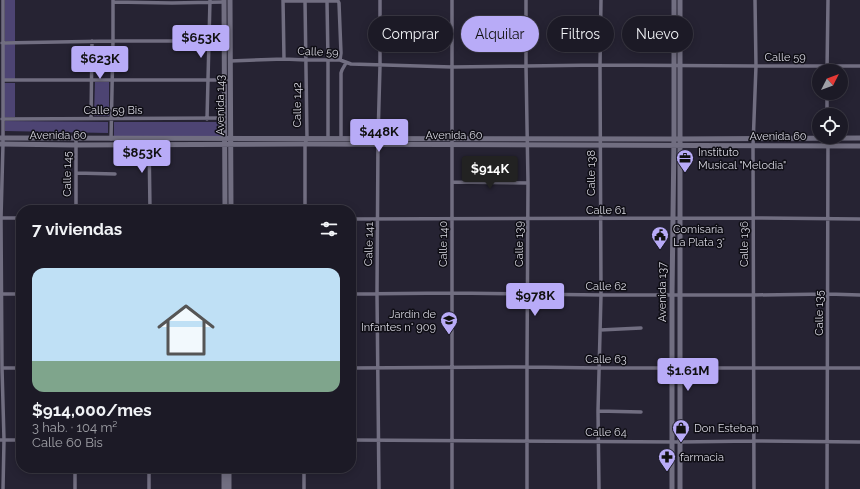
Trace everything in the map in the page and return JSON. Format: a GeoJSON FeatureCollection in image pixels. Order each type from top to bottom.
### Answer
{"type":"FeatureCollection","features":[{"type":"Feature","properties":{"kind":"main road","name":"Avenida 143"},"geometry":{"type":"LineString","coordinates":[[228,138],[225,118],[230,61],[230,0]]}},
{"type":"Feature","properties":{"kind":"main road","name":"Avenida 137"},"geometry":{"type":"LineString","coordinates":[[672,489],[674,0]]}},
{"type":"Feature","properties":{"kind":"main road","name":"Avenida 137"},"geometry":{"type":"LineString","coordinates":[[680,0],[680,489]]}},
{"type":"Feature","properties":{"kind":"main road","name":"Avenida 143"},"geometry":{"type":"LineString","coordinates":[[224,1],[224,41],[228,80],[228,144],[225,205]]}},
{"type":"Feature","properties":{"kind":"main road","name":"Avenida 60"},"geometry":{"type":"LineString","coordinates":[[1,138],[452,138],[600,146],[674,142]]}},
{"type":"Feature","properties":{"kind":"main road","name":"Avenida 60"},"geometry":{"type":"LineString","coordinates":[[1,144],[452,145],[600,139],[680,142],[753,138],[812,138]]}},
{"type":"Feature","properties":{"kind":"main road","name":"Avenida 60"},"geometry":{"type":"LineString","coordinates":[[848,138],[860,138]]}},
{"type":"Feature","properties":{"kind":"main road","name":"Avenida 60"},"geometry":{"type":"LineString","coordinates":[[680,142],[753,146],[860,146]]}},
{"type":"Feature","properties":{"kind":"main road","name":"Avenida 143"},"geometry":{"type":"LineString","coordinates":[[228,144],[231,205]]}},
{"type":"Feature","properties":{"kind":"main road"},"geometry":{"type":"LineString","coordinates":[[224,473],[224,489]]}},
{"type":"Feature","properties":{"kind":"main road"},"geometry":{"type":"LineString","coordinates":[[229,473],[229,489]]}},
{"type":"Feature","properties":{"kind":"street"},"geometry":{"type":"LineString","coordinates":[[3,0],[1,65],[3,80],[1,138],[3,489]]}},
{"type":"Feature","properties":{"kind":"street"},"geometry":{"type":"LineString","coordinates":[[284,59],[283,0],[338,1],[340,3],[340,60]]}},
{"type":"Feature","properties":{"kind":"street","name":"Calle 141"},"geometry":{"type":"LineString","coordinates":[[379,489],[377,294],[380,0]]}},
{"type":"Feature","properties":{"kind":"street","name":"Calle 140"},"geometry":{"type":"LineString","coordinates":[[452,0],[452,489]]}},
{"type":"Feature","properties":{"kind":"street","name":"Calle 139"},"geometry":{"type":"LineString","coordinates":[[526,0],[528,183],[527,489]]}},
{"type":"Feature","properties":{"kind":"street","name":"Calle 138"},"geometry":{"type":"LineString","coordinates":[[599,489],[598,411],[601,295],[601,0]]}},
{"type":"Feature","properties":{"kind":"street","name":"Calle 136"},"geometry":{"type":"LineString","coordinates":[[754,489],[753,138],[756,66],[755,0]]}},
{"type":"Feature","properties":{"kind":"street"},"geometry":{"type":"LineString","coordinates":[[827,64],[828,0]]}},
{"type":"Feature","properties":{"kind":"street"},"geometry":{"type":"LineString","coordinates":[[111,144],[113,1],[224,1]]}},
{"type":"Feature","properties":{"kind":"street"},"geometry":{"type":"LineString","coordinates":[[208,119],[210,1]]}},
{"type":"Feature","properties":{"kind":"street","name":"Calle 142"},"geometry":{"type":"LineString","coordinates":[[304,205],[306,138],[305,1]]}},
{"type":"Feature","properties":{"kind":"street"},"geometry":{"type":"LineString","coordinates":[[327,1],[328,138]]}},
{"type":"Feature","properties":{"kind":"street"},"geometry":{"type":"LineString","coordinates":[[2,43],[230,40]]}},
{"type":"Feature","properties":{"kind":"street"},"geometry":{"type":"LineString","coordinates":[[91,119],[92,41]]}},
{"type":"Feature","properties":{"kind":"street","name":"Calle 59"},"geometry":{"type":"LineString","coordinates":[[230,61],[284,59],[340,60],[352,64],[380,66],[452,67],[600,65],[812,66]]}},
{"type":"Feature","properties":{"kind":"street"},"geometry":{"type":"LineString","coordinates":[[341,138],[341,73],[346,63]]}},
{"type":"Feature","properties":{"kind":"street","name":"Calle 59"},"geometry":{"type":"LineString","coordinates":[[848,66],[860,66]]}},
{"type":"Feature","properties":{"kind":"street"},"geometry":{"type":"LineString","coordinates":[[3,80],[228,80]]}},
{"type":"Feature","properties":{"kind":"street","name":"Calle 59 Bis"},"geometry":{"type":"LineString","coordinates":[[2,119],[225,118]]}},
{"type":"Feature","properties":{"kind":"street","name":"Calle 145"},"geometry":{"type":"LineString","coordinates":[[76,138],[76,205]]}},
{"type":"Feature","properties":{"kind":"street"},"geometry":{"type":"LineString","coordinates":[[150,138],[150,205]]}},
{"type":"Feature","properties":{"kind":"street","name":"Calle 135"},"geometry":{"type":"LineString","coordinates":[[827,489],[828,146]]}},
{"type":"Feature","properties":{"kind":"street"},"geometry":{"type":"LineString","coordinates":[[76,174],[115,174]]}},
{"type":"Feature","properties":{"kind":"street"},"geometry":{"type":"LineString","coordinates":[[452,182],[528,183]]}},
{"type":"Feature","properties":{"kind":"street"},"geometry":{"type":"LineString","coordinates":[[1,218],[16,218]]}},
{"type":"Feature","properties":{"kind":"street","name":"Calle 61"},"geometry":{"type":"LineString","coordinates":[[356,219],[860,219]]}},
{"type":"Feature","properties":{"kind":"street"},"geometry":{"type":"LineString","coordinates":[[1,294],[16,294]]}},
{"type":"Feature","properties":{"kind":"street","name":"Calle 62"},"geometry":{"type":"LineString","coordinates":[[356,294],[860,295]]}},
{"type":"Feature","properties":{"kind":"street"},"geometry":{"type":"LineString","coordinates":[[600,330],[641,328]]}},
{"type":"Feature","properties":{"kind":"street"},"geometry":{"type":"LineString","coordinates":[[2,368],[16,368]]}},
{"type":"Feature","properties":{"kind":"street","name":"Calle 63"},"geometry":{"type":"LineString","coordinates":[[356,368],[860,368]]}},
{"type":"Feature","properties":{"kind":"street"},"geometry":{"type":"LineString","coordinates":[[598,411],[641,412]]}},
{"type":"Feature","properties":{"kind":"street"},"geometry":{"type":"LineString","coordinates":[[2,440],[16,440]]}},
{"type":"Feature","properties":{"kind":"street","name":"Calle 64"},"geometry":{"type":"LineString","coordinates":[[356,440],[860,442]]}},
{"type":"Feature","properties":{"kind":"street"},"geometry":{"type":"LineString","coordinates":[[75,473],[75,489]]}},
{"type":"Feature","properties":{"kind":"street"},"geometry":{"type":"LineString","coordinates":[[149,473],[149,489]]}},
{"type":"Feature","properties":{"kind":"street"},"geometry":{"type":"LineString","coordinates":[[304,473],[304,489]]}},
{"type":"Feature","properties":{"kind":"shaded area"},"geometry":{"type":"Polygon","coordinates":[[[5,0],[15,0],[15,41],[5,41],[5,0]]]}},
{"type":"Feature","properties":{"kind":"shaded area"},"geometry":{"type":"Polygon","coordinates":[[[4,44],[15,44],[15,80],[4,80],[4,44]]]}},
{"type":"Feature","properties":{"kind":"shaded area"},"geometry":{"type":"Polygon","coordinates":[[[95,82],[109,82],[109,116],[94,116],[95,82]]]}},
{"type":"Feature","properties":{"kind":"shaded area"},"geometry":{"type":"Polygon","coordinates":[[[4,83],[15,83],[15,117],[4,117],[4,83]]]}},
{"type":"Feature","properties":{"kind":"shaded area"},"geometry":{"type":"Polygon","coordinates":[[[5,121],[108,122],[108,133],[5,131],[5,121]]]}},
{"type":"Feature","properties":{"kind":"shaded area"},"geometry":{"type":"Polygon","coordinates":[[[114,122],[224,122],[224,138],[114,138],[114,122]]]}},
{"type":"Feature","properties":{"kind":"place","name":"Instituto Musical \"Melodia\""},"geometry":{"type":"Point","coordinates":[685,173]}},
{"type":"Feature","properties":{"kind":"place","name":"Comisaría La Plata 3°"},"geometry":{"type":"Point","coordinates":[660,250]}},
{"type":"Feature","properties":{"kind":"place","name":"Jardín de Infantes n° 909"},"geometry":{"type":"Point","coordinates":[449,335]}},
{"type":"Feature","properties":{"kind":"place","name":"Don Esteban"},"geometry":{"type":"Point","coordinates":[681,443]}},
{"type":"Feature","properties":{"kind":"place","name":"farmacia"},"geometry":{"type":"Point","coordinates":[667,472]}}]}
